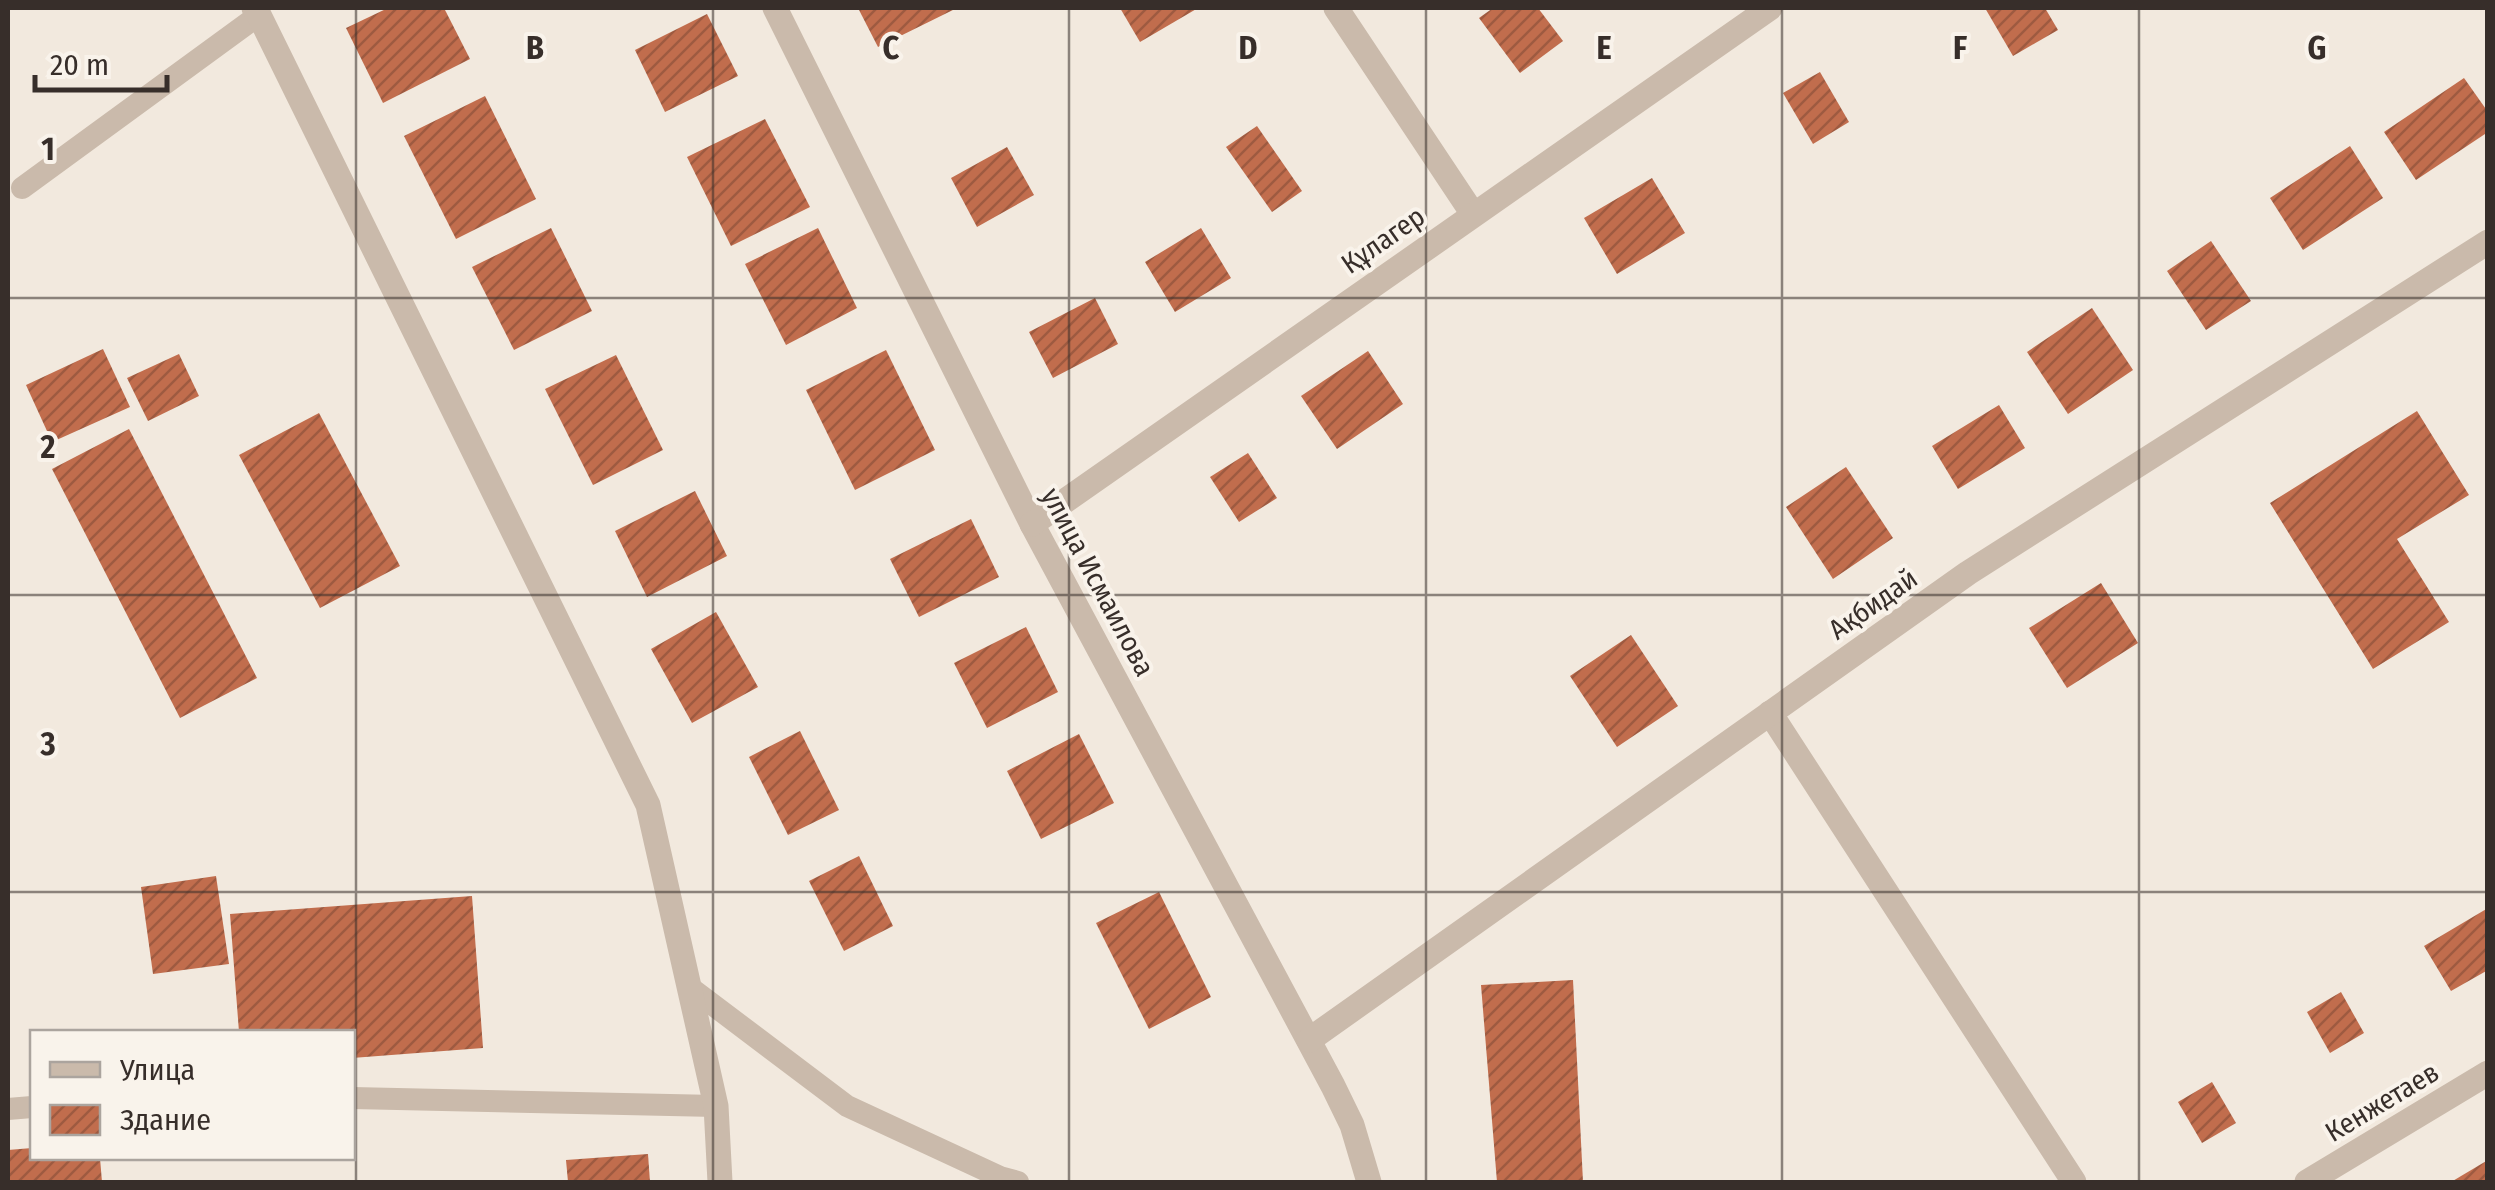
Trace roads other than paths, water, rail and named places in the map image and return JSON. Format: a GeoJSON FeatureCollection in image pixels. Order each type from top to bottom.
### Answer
{"type":"FeatureCollection","features":[{"type":"Feature","properties":{"kind":"street","name":"улица Исмаилова"},"geometry":{"type":"LineString","coordinates":[[775,8],[1032,524],[1352,1126],[1369,1182]]}},
{"type":"Feature","properties":{"kind":"street"},"geometry":{"type":"LineString","coordinates":[[1336,8],[1472,214]]}},
{"type":"Feature","properties":{"kind":"street","name":"Құлагер"},"geometry":{"type":"LineString","coordinates":[[1032,524],[1770,8]]}},
{"type":"Feature","properties":{"kind":"street"},"geometry":{"type":"LineString","coordinates":[[256,11],[648,804],[716,1106],[720,1182]]}},
{"type":"Feature","properties":{"kind":"street","name":"Ақбидай"},"geometry":{"type":"LineString","coordinates":[[1308,1040],[1968,573],[2488,242]]}},
{"type":"Feature","properties":{"kind":"street"},"geometry":{"type":"LineString","coordinates":[[1770,714],[2074,1182]]}},
{"type":"Feature","properties":{"kind":"street","name":"Кенжетаев"},"geometry":{"type":"LineString","coordinates":[[2308,1182],[2488,1073]]}},
{"type":"Feature","properties":{"kind":"lane"},"geometry":{"type":"LineString","coordinates":[[22,188],[256,11]]}},
{"type":"Feature","properties":{"kind":"lane"},"geometry":{"type":"LineString","coordinates":[[688,986],[847,1106],[1018,1182]]}},
{"type":"Feature","properties":{"kind":"lane"},"geometry":{"type":"LineString","coordinates":[[355,1098],[716,1106]]}}]}
